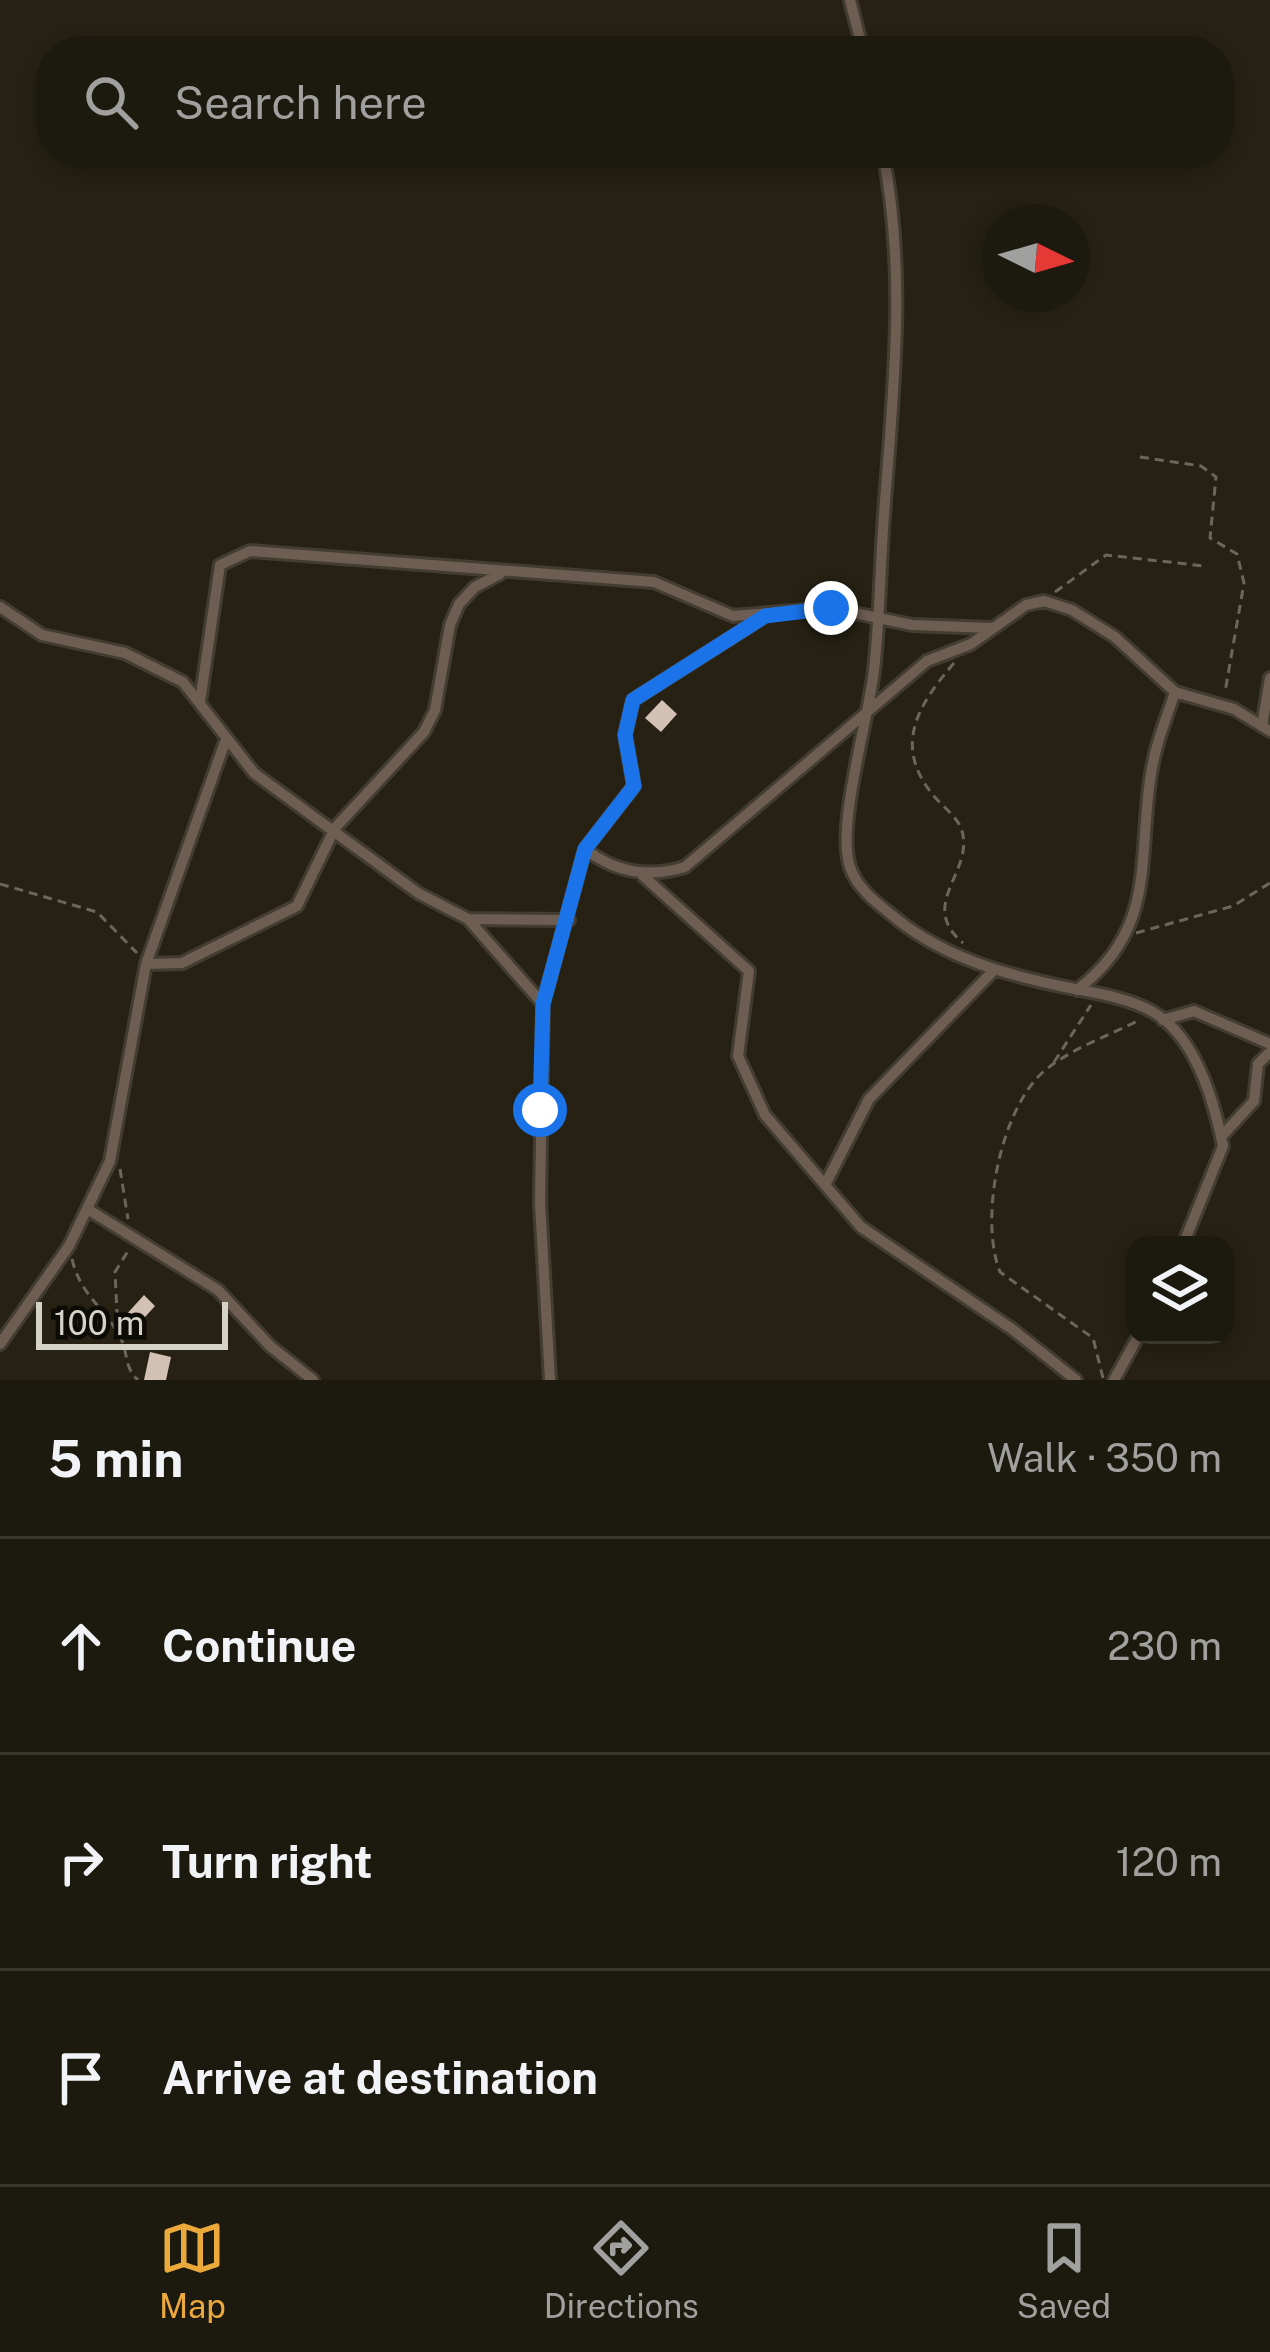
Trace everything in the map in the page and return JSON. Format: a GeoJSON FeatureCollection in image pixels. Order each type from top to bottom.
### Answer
{"type":"FeatureCollection","features":[{"type":"Feature","properties":{"kind":"street"},"geometry":{"type":"LineString","coordinates":[[850,0],[859,36]]}},
{"type":"Feature","properties":{"kind":"street"},"geometry":{"type":"LineString","coordinates":[[886,168],[900,298],[878,615],[848,862],[856,883],[911,929],[994,970],[1099,994],[1158,1016],[1195,1011],[1270,1048],[1258,1064],[1254,1101],[1221,1137]]}},
{"type":"Feature","properties":{"kind":"street"},"geometry":{"type":"LineString","coordinates":[[200,702],[220,565],[250,551],[654,582],[675,586],[720,614],[765,616],[811,608],[878,615],[912,625],[991,628]]}},
{"type":"Feature","properties":{"kind":"street"},"geometry":{"type":"LineString","coordinates":[[146,964],[182,963],[297,906],[335,828],[424,732],[435,710],[450,626],[459,604],[475,587],[503,572]]}},
{"type":"Feature","properties":{"kind":"street"},"geometry":{"type":"LineString","coordinates":[[585,849],[616,868],[641,874],[685,867],[927,661],[971,644],[1026,605],[1044,601],[1072,610],[1115,638],[1175,692],[1222,705],[1266,728],[1270,678]]}},
{"type":"Feature","properties":{"kind":"street"},"geometry":{"type":"LineString","coordinates":[[0,607],[43,635],[157,665],[200,702],[225,742],[254,773],[418,893],[467,920],[543,1004]]}},
{"type":"Feature","properties":{"kind":"street"},"geometry":{"type":"LineString","coordinates":[[550,1380],[540,1203],[543,1004],[585,849],[634,786],[625,735],[633,700],[765,616]]}},
{"type":"Feature","properties":{"kind":"street"},"geometry":{"type":"LineString","coordinates":[[1076,990],[1123,937],[1144,874],[1151,772],[1175,692]]}},
{"type":"Feature","properties":{"kind":"street"},"geometry":{"type":"LineString","coordinates":[[0,1344],[89,1210],[118,1132],[146,964],[225,742]]}},
{"type":"Feature","properties":{"kind":"street"},"geometry":{"type":"LineString","coordinates":[[641,874],[749,970],[737,1036],[745,1080],[765,1115],[861,1227],[1012,1329],[1076,1380]]}},
{"type":"Feature","properties":{"kind":"street"},"geometry":{"type":"LineString","coordinates":[[467,920],[569,920]]}},
{"type":"Feature","properties":{"kind":"street"},"geometry":{"type":"LineString","coordinates":[[826,1184],[869,1099],[994,970]]}},
{"type":"Feature","properties":{"kind":"street"},"geometry":{"type":"LineString","coordinates":[[1158,1016],[1195,1062],[1221,1137],[1222,1156],[1187,1236]]}},
{"type":"Feature","properties":{"kind":"street"},"geometry":{"type":"LineString","coordinates":[[89,1210],[218,1290],[270,1346],[313,1380]]}},
{"type":"Feature","properties":{"kind":"street"},"geometry":{"type":"LineString","coordinates":[[1114,1380],[1133,1344]]}},
{"type":"Feature","properties":{"kind":"path"},"geometry":{"type":"LineString","coordinates":[[1140,458],[1201,466],[1216,477],[1210,538],[1237,554],[1244,583],[1222,705]]}},
{"type":"Feature","properties":{"kind":"path"},"geometry":{"type":"LineString","coordinates":[[1044,601],[1106,555],[1204,566]]}},
{"type":"Feature","properties":{"kind":"path"},"geometry":{"type":"LineString","coordinates":[[967,946],[945,924],[944,912],[962,846],[961,826],[929,790],[914,763],[910,734],[924,701],[971,644]]}},
{"type":"Feature","properties":{"kind":"path"},"geometry":{"type":"LineString","coordinates":[[1123,937],[1233,907],[1270,883]]}},
{"type":"Feature","properties":{"kind":"path"},"geometry":{"type":"LineString","coordinates":[[0,884],[97,912],[146,964]]}},
{"type":"Feature","properties":{"kind":"path"},"geometry":{"type":"LineString","coordinates":[[1099,994],[1053,1064],[1021,1100],[999,1156],[997,1263],[1009,1283],[1093,1338],[1104,1380]]}},
{"type":"Feature","properties":{"kind":"path"},"geometry":{"type":"LineString","coordinates":[[1053,1064],[1158,1016]]}},
{"type":"Feature","properties":{"kind":"path"},"geometry":{"type":"LineString","coordinates":[[69,1246],[81,1290],[121,1337],[128,1369],[138,1380]]}},
{"type":"Feature","properties":{"kind":"building"},"geometry":{"type":"Polygon","coordinates":[[[662,700],[677,714],[661,732],[645,718],[662,700]]]}},
{"type":"Feature","properties":{"kind":"building"},"geometry":{"type":"Polygon","coordinates":[[[144,1295],[155,1306],[136,1327],[125,1316],[144,1295]]]}},
{"type":"Feature","properties":{"kind":"building"},"geometry":{"type":"Polygon","coordinates":[[[150,1352],[171,1357],[166,1380],[144,1380],[150,1352]]]}},
{"type":"Feature","properties":{"kind":"route"},"geometry":{"type":"LineString","coordinates":[[540,1110],[543,1004],[585,849],[634,786],[625,735],[633,700],[765,616],[789,609],[831,608]]}}]}
